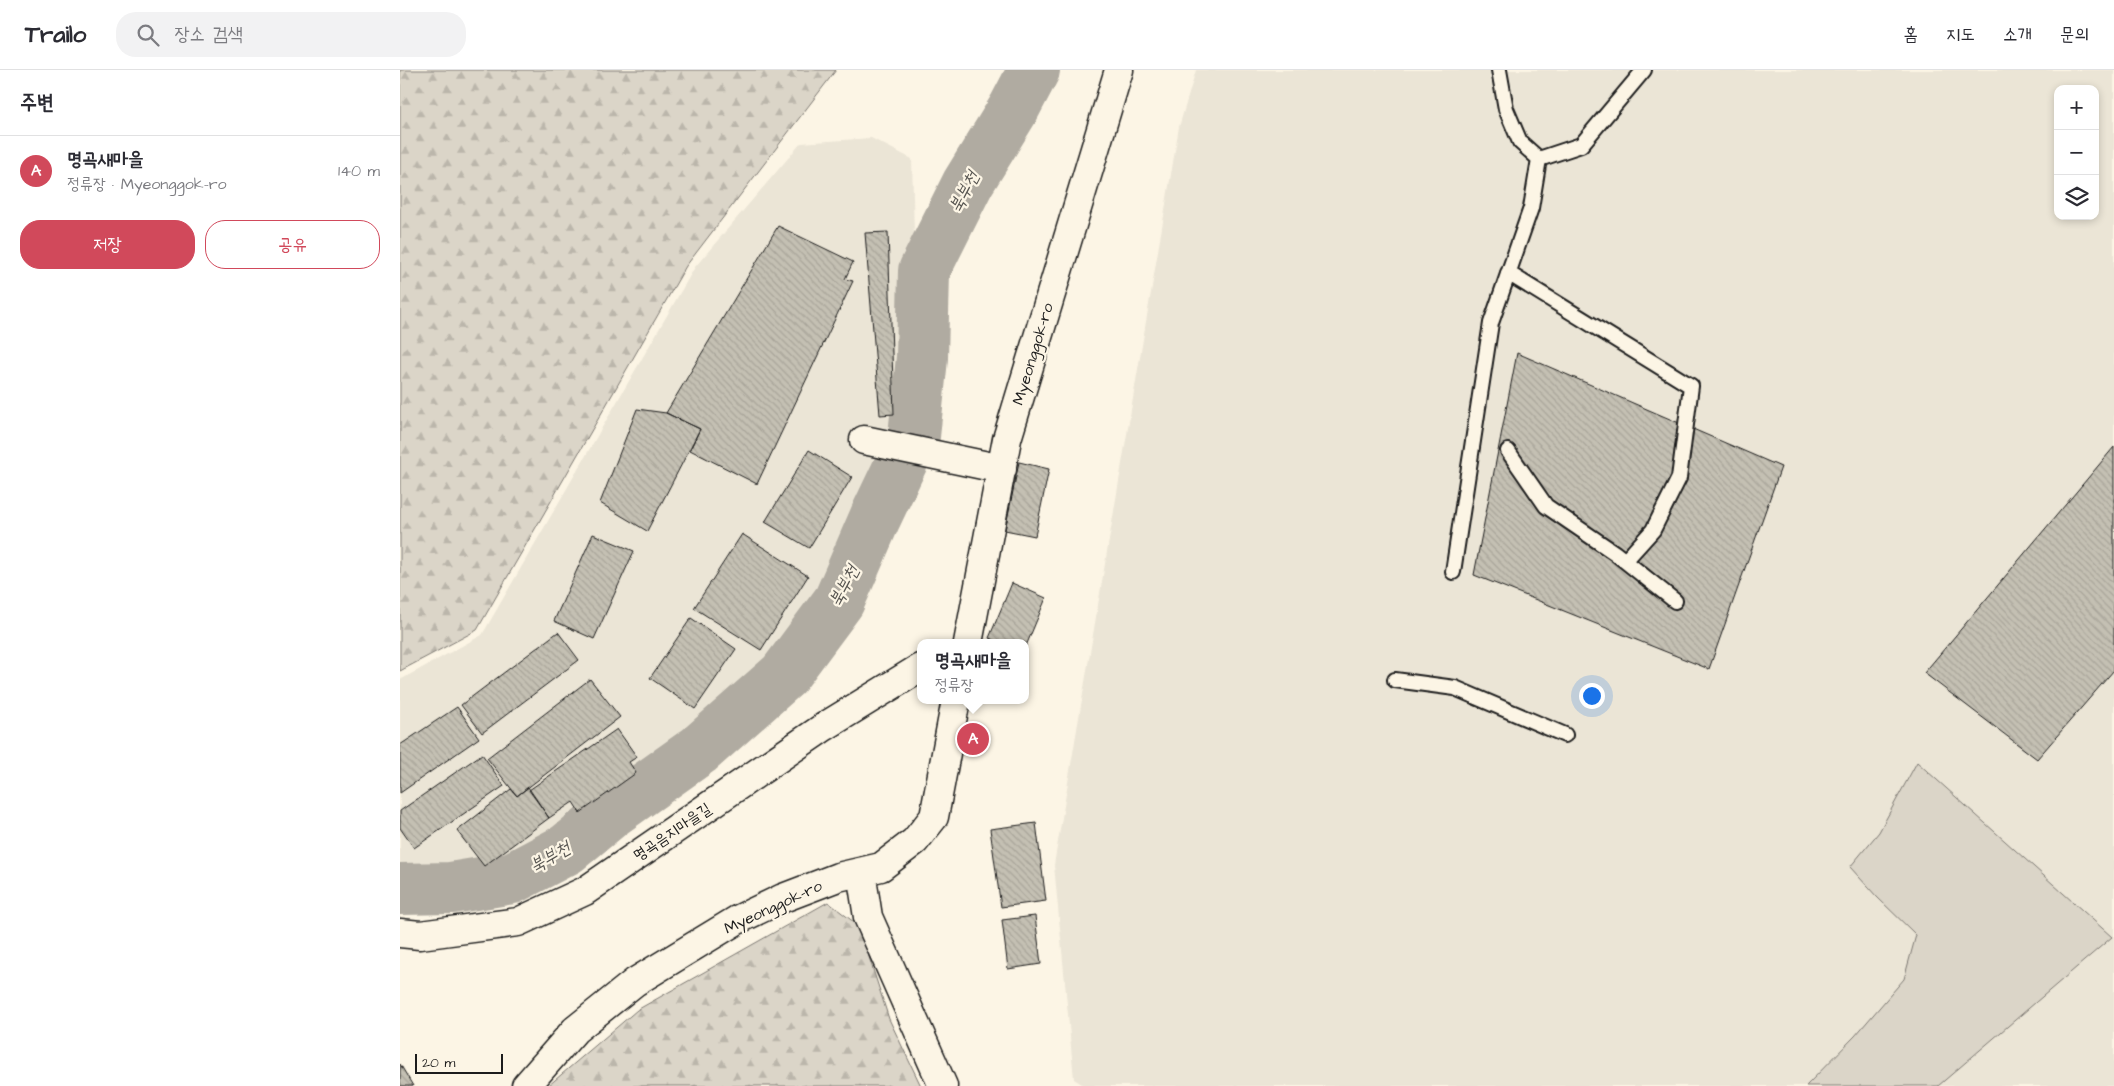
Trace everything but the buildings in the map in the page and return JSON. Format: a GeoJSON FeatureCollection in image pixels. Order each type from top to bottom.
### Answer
{"type":"FeatureCollection","features":[{"type":"Feature","properties":{"kind":"main road","name":"Myeonggok-ro"},"geometry":{"type":"LineString","coordinates":[[967,639],[1007,439],[1119,70]]}},
{"type":"Feature","properties":{"kind":"main road"},"geometry":{"type":"LineString","coordinates":[[864,440],[1002,468]]}},
{"type":"Feature","properties":{"kind":"main road","name":"명곡음지마을길"},"geometry":{"type":"LineString","coordinates":[[400,933],[420,934],[518,922],[585,891],[824,727],[917,670]]}},
{"type":"Feature","properties":{"kind":"main road","name":"Myeonggok-ro"},"geometry":{"type":"LineString","coordinates":[[526,1086],[575,1030],[635,982],[737,920],[783,898],[838,877],[881,867],[915,841],[934,817],[955,704]]}},
{"type":"Feature","properties":{"kind":"main road"},"geometry":{"type":"LineString","coordinates":[[861,872],[868,917],[943,1086]]}},
{"type":"Feature","properties":{"kind":"lane"},"geometry":{"type":"LineString","coordinates":[[1499,70],[1506,109],[1516,134],[1520,142],[1539,159]]}},
{"type":"Feature","properties":{"kind":"lane"},"geometry":{"type":"LineString","coordinates":[[1539,159],[1581,145],[1644,70]]}},
{"type":"Feature","properties":{"kind":"lane"},"geometry":{"type":"LineString","coordinates":[[1453,572],[1491,323],[1531,208],[1539,159]]}},
{"type":"Feature","properties":{"kind":"lane"},"geometry":{"type":"LineString","coordinates":[[1508,273],[1691,386],[1678,478],[1653,530],[1625,560]]}},
{"type":"Feature","properties":{"kind":"lane"},"geometry":{"type":"LineString","coordinates":[[1508,451],[1546,506],[1625,560],[1675,601]]}},
{"type":"Feature","properties":{"kind":"lane"},"geometry":{"type":"LineString","coordinates":[[1395,680],[1454,688],[1565,735]]}},
{"type":"Feature","properties":{"kind":"shaded area"},"geometry":{"type":"Polygon","coordinates":[[[1196,70],[2114,70],[2114,1086],[1085,1086],[1074,1079],[1054,865],[1179,127],[1196,70]]]}},
{"type":"Feature","properties":{"kind":"shaded area"},"geometry":{"type":"Polygon","coordinates":[[[871,138],[912,159],[914,235],[903,427],[828,596],[777,667],[693,746],[609,804],[561,842],[511,868],[447,878],[400,879],[400,680],[482,635],[695,267],[801,143],[871,138]]]}},
{"type":"Feature","properties":{"kind":"green space"},"geometry":{"type":"Polygon","coordinates":[[[400,70],[836,70],[686,266],[477,630],[400,671],[400,70]]]}},
{"type":"Feature","properties":{"kind":"green space"},"geometry":{"type":"Polygon","coordinates":[[[1917,762],[2112,937],[1938,1086],[1806,1086],[1855,1036],[1904,979],[1916,935],[1877,897],[1850,867],[1879,832],[1917,762]]]}},
{"type":"Feature","properties":{"kind":"green space"},"geometry":{"type":"Polygon","coordinates":[[[828,902],[859,926],[889,1019],[921,1086],[548,1086],[637,1010],[828,902]]]}},
{"type":"Feature","properties":{"kind":"waterway","name":"북부천"},"geometry":{"type":"LineString","coordinates":[[400,889],[451,888],[512,878],[567,849],[613,811],[699,750],[784,675],[839,601],[875,518],[914,436],[922,358],[924,271],[968,183],[1014,108],[1034,70]]}},
{"type":"Feature","properties":{"kind":"place","name":"명곡새마을"},"geometry":{"type":"Point","coordinates":[973,739]}}]}
